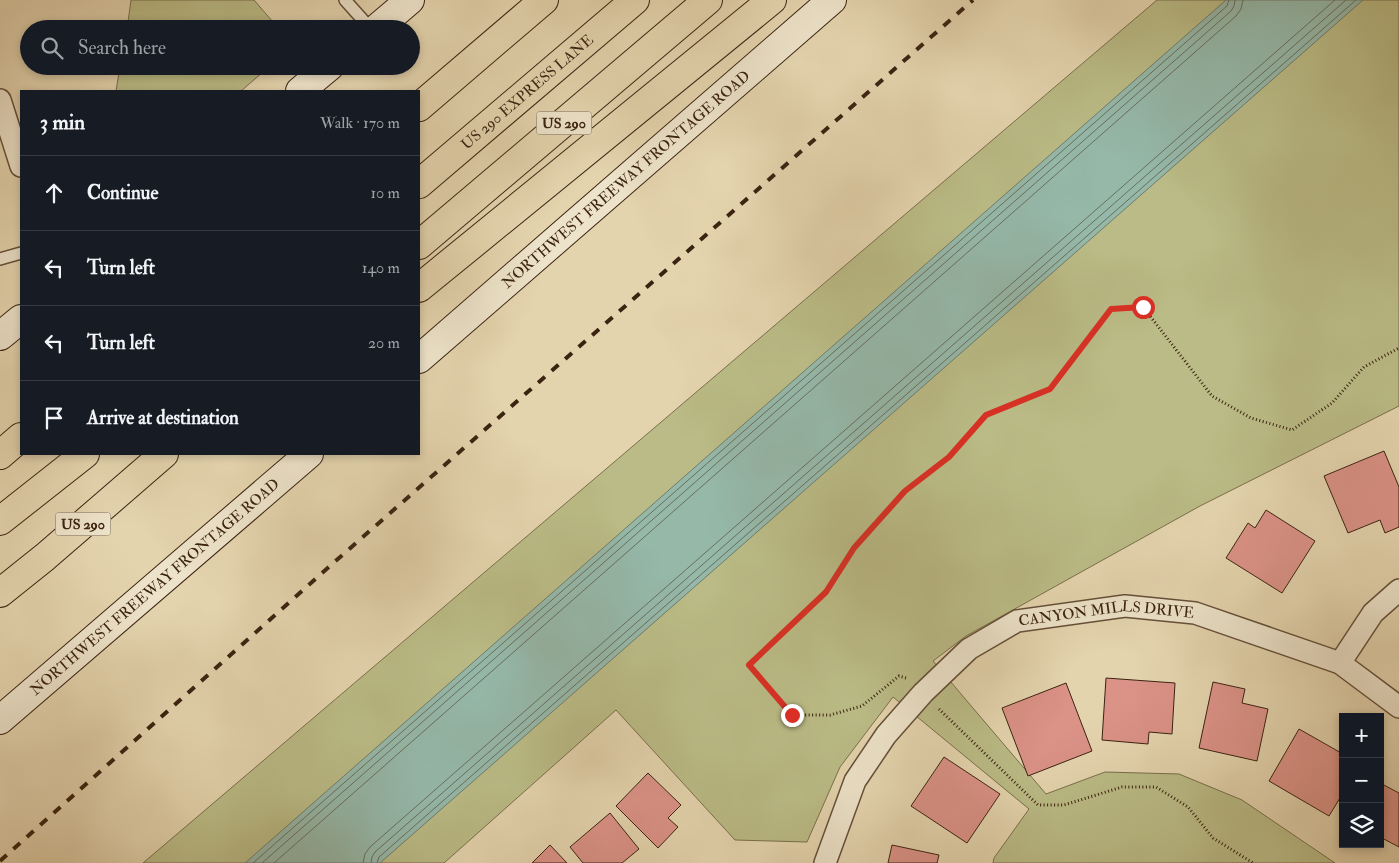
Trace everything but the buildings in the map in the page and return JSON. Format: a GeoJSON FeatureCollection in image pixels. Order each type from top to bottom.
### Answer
{"type":"FeatureCollection","features":[{"type":"Feature","properties":{"kind":"highway"},"geometry":{"type":"LineString","coordinates":[[420,107],[544,0]]}},
{"type":"Feature","properties":{"kind":"highway","name":"US 290 EXPRESS LANE"},"geometry":{"type":"LineString","coordinates":[[420,183],[636,0]]}},
{"type":"Feature","properties":{"kind":"highway","name":"US 290"},"geometry":{"type":"LineString","coordinates":[[420,244],[708,0]]}},
{"type":"Feature","properties":{"kind":"highway"},"geometry":{"type":"LineString","coordinates":[[420,287],[772,0]]}},
{"type":"Feature","properties":{"kind":"highway"},"geometry":{"type":"LineString","coordinates":[[0,455],[20,438]]}},
{"type":"Feature","properties":{"kind":"highway"},"geometry":{"type":"LineString","coordinates":[[0,521],[84,455]]}},
{"type":"Feature","properties":{"kind":"highway","name":"US 290"},"geometry":{"type":"LineString","coordinates":[[0,593],[45,557],[163,455]]}},
{"type":"Feature","properties":{"kind":"main road"},"geometry":{"type":"LineString","coordinates":[[387,20],[410,0]]}},
{"type":"Feature","properties":{"kind":"main road","name":"NORTHWEST FREEWAY FRONTAGE ROAD"},"geometry":{"type":"LineString","coordinates":[[420,358],[720,100],[832,0]]}},
{"type":"Feature","properties":{"kind":"main road"},"geometry":{"type":"LineString","coordinates":[[301,90],[319,75]]}},
{"type":"Feature","properties":{"kind":"main road"},"geometry":{"type":"LineString","coordinates":[[0,336],[20,320]]}},
{"type":"Feature","properties":{"kind":"main road","name":"NORTHWEST FREEWAY FRONTAGE ROAD"},"geometry":{"type":"LineString","coordinates":[[0,720],[308,455]]}},
{"type":"Feature","properties":{"kind":"street"},"geometry":{"type":"LineString","coordinates":[[0,100],[20,163]]}},
{"type":"Feature","properties":{"kind":"street"},"geometry":{"type":"LineString","coordinates":[[1340,663],[1373,613],[1399,590]]}},
{"type":"Feature","properties":{"kind":"street","name":"CANYON MILLS DRIVE"},"geometry":{"type":"LineString","coordinates":[[825,863],[855,781],[886,735],[923,693],[969,649],[1017,622],[1125,606],[1195,613],[1340,663],[1399,707]]}},
{"type":"Feature","properties":{"kind":"lane"},"geometry":{"type":"LineString","coordinates":[[345,0],[362,20]]}},
{"type":"Feature","properties":{"kind":"lane"},"geometry":{"type":"LineString","coordinates":[[0,259],[20,253]]}},
{"type":"Feature","properties":{"kind":"path"},"geometry":{"type":"LineString","coordinates":[[1253,863],[1213,838],[1188,807],[1156,787],[1122,787],[1064,805],[1038,805],[908,678],[899,676],[862,706],[830,715],[792,715],[749,665],[826,592],[854,548],[905,491],[949,457],[986,415],[1050,389],[1111,309],[1143,307],[1212,396],[1251,418],[1292,430],[1332,403],[1364,367],[1399,348]]}},
{"type":"Feature","properties":{"kind":"green space"},"geometry":{"type":"Polygon","coordinates":[[[131,0],[254,0],[271,20],[128,20],[131,0]]]}},
{"type":"Feature","properties":{"kind":"green space"},"geometry":{"type":"Polygon","coordinates":[[[1157,0],[1399,0],[1399,406],[1200,506],[966,636],[933,661],[1046,794],[1105,772],[1179,774],[1242,800],[1335,863],[993,863],[994,858],[1029,809],[893,697],[840,767],[807,842],[735,840],[616,710],[444,863],[143,863],[1157,0]]]}},
{"type":"Feature","properties":{"kind":"green space"},"geometry":{"type":"Polygon","coordinates":[[[119,75],[260,75],[242,90],[116,90],[119,75]]]}},
{"type":"Feature","properties":{"kind":"water"},"geometry":{"type":"Polygon","coordinates":[[[1226,0],[1363,0],[380,863],[245,863],[1226,0]]]}},
{"type":"Feature","properties":{"kind":"railway"},"geometry":{"type":"LineString","coordinates":[[0,861],[339,558],[973,0]]}},
{"type":"Feature","properties":{"kind":"route"},"geometry":{"type":"LineString","coordinates":[[792,715],[749,665],[826,592],[854,548],[905,491],[949,457],[986,415],[1050,389],[1111,309],[1143,307]]}}]}
